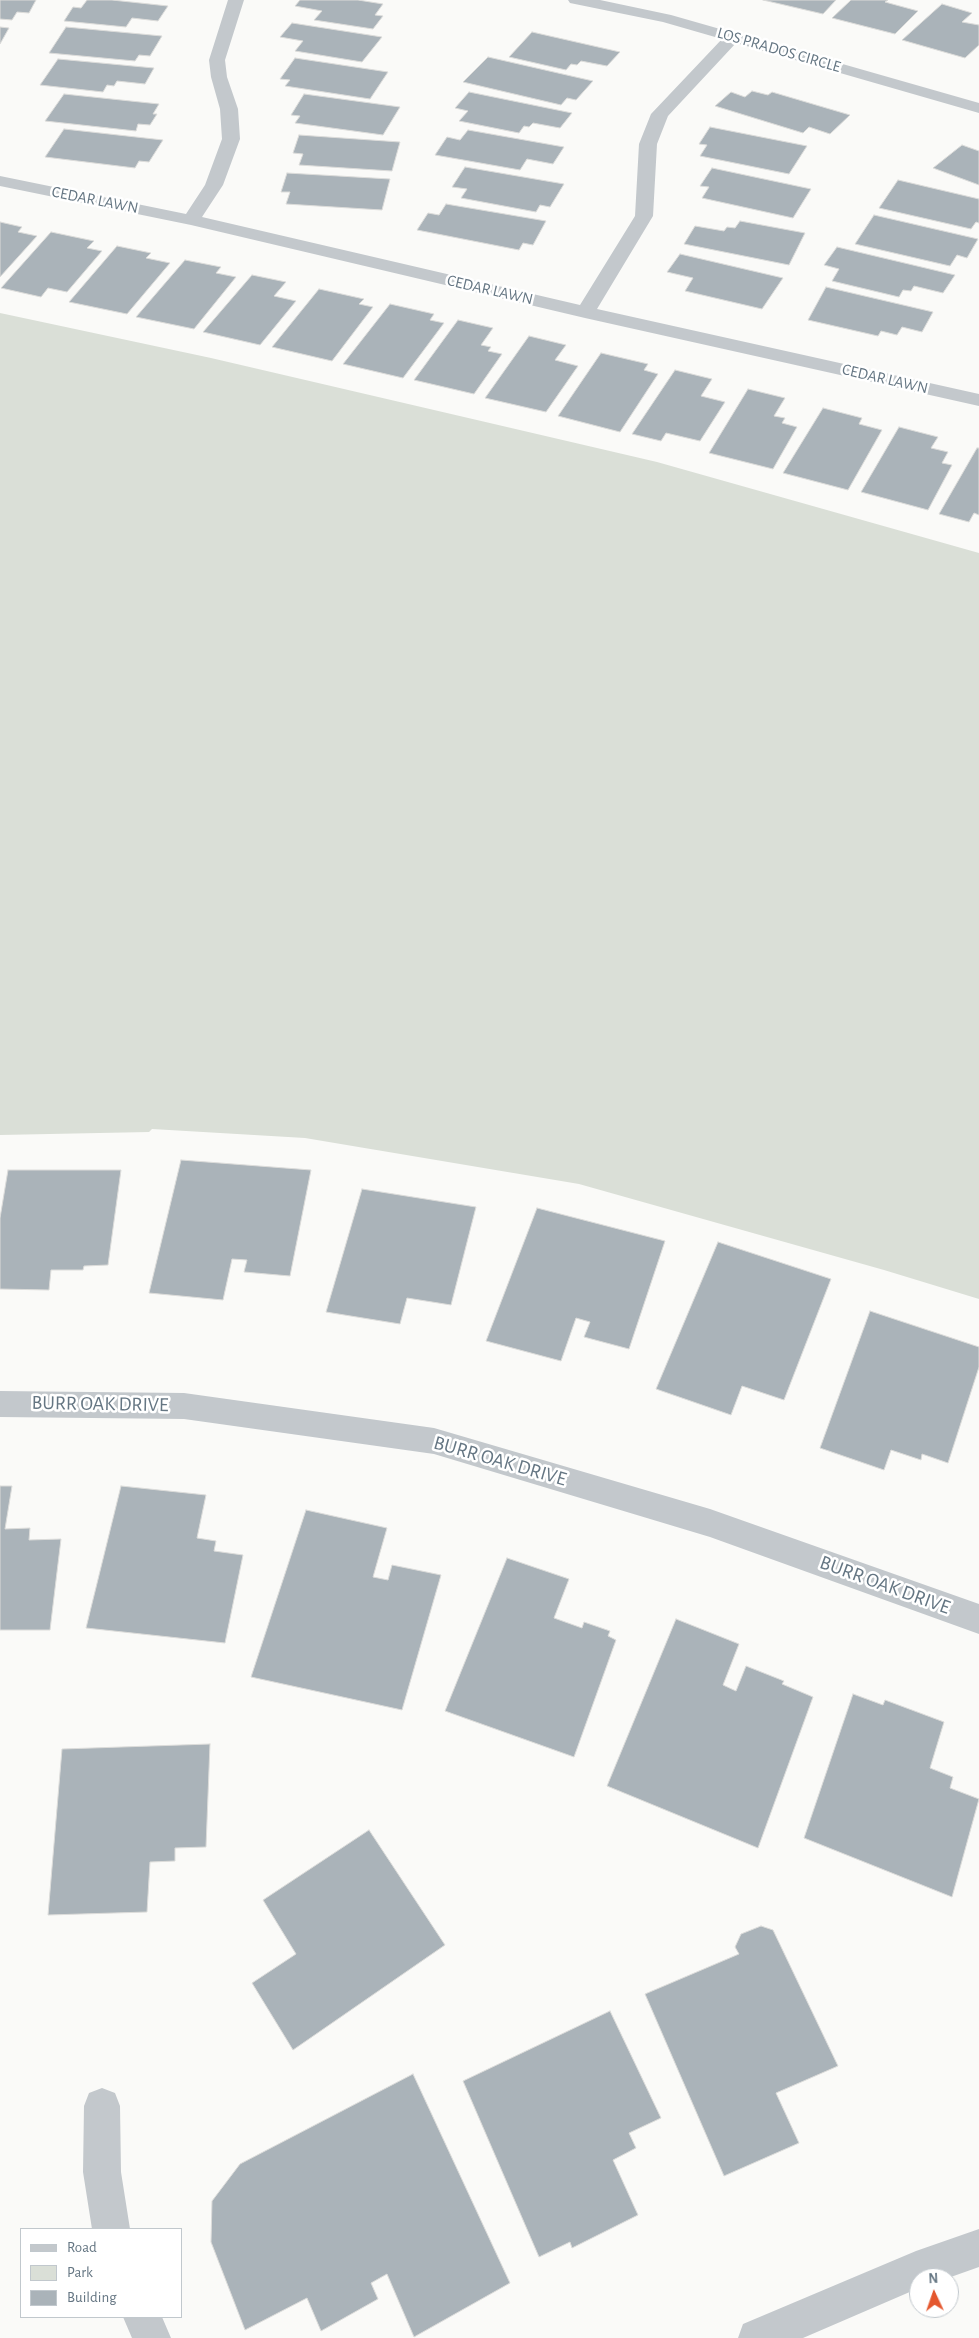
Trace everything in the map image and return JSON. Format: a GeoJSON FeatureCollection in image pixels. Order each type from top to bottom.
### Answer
{"type":"FeatureCollection","features":[{"type":"Feature","properties":{"kind":"street"},"geometry":{"type":"LineString","coordinates":[[191,220],[217,177],[231,139],[229,109],[219,77],[217,60],[236,0]]}},
{"type":"Feature","properties":{"kind":"street","name":"LOS PRADOS CIRCLE"},"geometry":{"type":"LineString","coordinates":[[576,0],[665,18],[979,108]]}},
{"type":"Feature","properties":{"kind":"street"},"geometry":{"type":"LineString","coordinates":[[585,312],[644,216],[648,144],[660,114],[733,37]]}},
{"type":"Feature","properties":{"kind":"street","name":"CEDAR LAWN"},"geometry":{"type":"LineString","coordinates":[[0,181],[191,220],[585,312],[974,399]]}},
{"type":"Feature","properties":{"kind":"street"},"geometry":{"type":"LineString","coordinates":[[974,399],[979,378]]}},
{"type":"Feature","properties":{"kind":"street","name":"BURR OAK DRIVE"},"geometry":{"type":"LineString","coordinates":[[0,1404],[184,1406],[434,1441],[710,1523],[979,1619]]}},
{"type":"Feature","properties":{"kind":"street"},"geometry":{"type":"LineString","coordinates":[[102,2106],[102,2172],[111,2228]]}},
{"type":"Feature","properties":{"kind":"street"},"geometry":{"type":"LineString","coordinates":[[757,2338],[916,2270],[979,2248]]}},
{"type":"Feature","properties":{"kind":"street"},"geometry":{"type":"LineString","coordinates":[[142,2318],[152,2338]]}},
{"type":"Feature","properties":{"kind":"green space"},"geometry":{"type":"Polygon","coordinates":[[[0,313],[211,358],[657,462],[979,553],[979,1299],[884,1270],[579,1184],[305,1138],[152,1129],[149,1132],[0,1135],[0,313]]]}},
{"type":"Feature","properties":{"kind":"building"},"geometry":{"type":"Polygon","coordinates":[[[0,0],[36,0],[29,13],[17,12],[12,20],[0,19],[0,0]]]}},
{"type":"Feature","properties":{"kind":"building"},"geometry":{"type":"Polygon","coordinates":[[[87,0],[112,0],[168,6],[158,21],[132,18],[126,27],[64,21],[73,7],[81,8],[87,0]]]}},
{"type":"Feature","properties":{"kind":"building"},"geometry":{"type":"Polygon","coordinates":[[[300,0],[358,0],[383,4],[375,15],[383,16],[373,29],[314,20],[322,11],[295,6],[300,0]]]}},
{"type":"Feature","properties":{"kind":"building"},"geometry":{"type":"Polygon","coordinates":[[[763,0],[836,0],[823,14],[763,0]]]}},
{"type":"Feature","properties":{"kind":"building"},"geometry":{"type":"Polygon","coordinates":[[[851,0],[888,0],[885,2],[918,11],[895,34],[832,18],[851,0]]]}},
{"type":"Feature","properties":{"kind":"building"},"geometry":{"type":"Polygon","coordinates":[[[942,4],[972,13],[962,22],[979,25],[979,45],[965,58],[902,40],[942,4]]]}},
{"type":"Feature","properties":{"kind":"building"},"geometry":{"type":"Polygon","coordinates":[[[292,23],[382,37],[362,62],[295,51],[303,41],[280,37],[292,23]]]}},
{"type":"Feature","properties":{"kind":"building"},"geometry":{"type":"Polygon","coordinates":[[[0,27],[9,28],[0,44],[0,27]]]}},
{"type":"Feature","properties":{"kind":"building"},"geometry":{"type":"Polygon","coordinates":[[[66,27],[162,36],[150,56],[139,55],[135,61],[49,53],[66,27]]]}},
{"type":"Feature","properties":{"kind":"building"},"geometry":{"type":"Polygon","coordinates":[[[532,32],[620,52],[607,66],[581,61],[577,65],[571,64],[566,70],[509,57],[532,32]]]}},
{"type":"Feature","properties":{"kind":"building"},"geometry":{"type":"Polygon","coordinates":[[[488,57],[593,81],[576,100],[567,98],[561,105],[463,82],[488,57]]]}},
{"type":"Feature","properties":{"kind":"building"},"geometry":{"type":"Polygon","coordinates":[[[295,58],[388,72],[370,99],[285,86],[290,80],[280,79],[295,58]]]}},
{"type":"Feature","properties":{"kind":"building"},"geometry":{"type":"Polygon","coordinates":[[[58,59],[154,68],[145,84],[117,81],[114,86],[107,85],[103,92],[40,85],[58,59]]]}},
{"type":"Feature","properties":{"kind":"building"},"geometry":{"type":"Polygon","coordinates":[[[752,91],[768,95],[772,92],[850,115],[830,134],[809,127],[803,133],[715,106],[731,92],[745,97],[752,91]]]}},
{"type":"Feature","properties":{"kind":"building"},"geometry":{"type":"Polygon","coordinates":[[[469,92],[572,113],[560,128],[533,123],[529,127],[524,126],[519,133],[459,121],[468,111],[455,108],[469,92]]]}},
{"type":"Feature","properties":{"kind":"building"},"geometry":{"type":"Polygon","coordinates":[[[64,94],[159,104],[153,114],[157,114],[150,125],[138,124],[136,131],[45,121],[64,94]]]}},
{"type":"Feature","properties":{"kind":"building"},"geometry":{"type":"Polygon","coordinates":[[[304,94],[400,107],[383,135],[295,123],[300,116],[291,115],[304,94]]]}},
{"type":"Feature","properties":{"kind":"building"},"geometry":{"type":"Polygon","coordinates":[[[710,127],[807,146],[789,174],[700,156],[707,145],[699,144],[710,127]]]}},
{"type":"Feature","properties":{"kind":"building"},"geometry":{"type":"Polygon","coordinates":[[[64,129],[163,140],[149,162],[139,161],[135,168],[45,157],[64,129]]]}},
{"type":"Feature","properties":{"kind":"building"},"geometry":{"type":"Polygon","coordinates":[[[468,130],[564,147],[553,164],[527,159],[520,170],[435,155],[447,137],[460,140],[468,130]]]}},
{"type":"Feature","properties":{"kind":"building"},"geometry":{"type":"Polygon","coordinates":[[[299,135],[400,142],[392,171],[299,165],[303,154],[293,153],[299,135]]]}},
{"type":"Feature","properties":{"kind":"building"},"geometry":{"type":"Polygon","coordinates":[[[962,145],[979,151],[979,185],[933,168],[962,145]]]}},
{"type":"Feature","properties":{"kind":"building"},"geometry":{"type":"Polygon","coordinates":[[[465,167],[564,184],[550,207],[540,205],[536,212],[461,198],[467,189],[452,187],[465,167]]]}},
{"type":"Feature","properties":{"kind":"building"},"geometry":{"type":"Polygon","coordinates":[[[712,168],[811,189],[793,218],[702,198],[709,187],[700,186],[712,168]]]}},
{"type":"Feature","properties":{"kind":"building"},"geometry":{"type":"Polygon","coordinates":[[[287,173],[390,179],[382,210],[286,204],[290,192],[281,192],[287,173]]]}},
{"type":"Feature","properties":{"kind":"building"},"geometry":{"type":"Polygon","coordinates":[[[898,180],[979,199],[979,223],[976,222],[971,229],[879,208],[898,180]]]}},
{"type":"Feature","properties":{"kind":"building"},"geometry":{"type":"Polygon","coordinates":[[[446,204],[546,221],[533,245],[523,243],[519,250],[417,230],[428,213],[439,215],[446,204]]]}},
{"type":"Feature","properties":{"kind":"building"},"geometry":{"type":"Polygon","coordinates":[[[874,215],[978,239],[967,258],[957,255],[950,266],[855,244],[874,215]]]}},
{"type":"Feature","properties":{"kind":"building"},"geometry":{"type":"Polygon","coordinates":[[[740,221],[805,233],[789,265],[684,244],[695,226],[724,231],[727,227],[735,228],[740,221]]]}},
{"type":"Feature","properties":{"kind":"building"},"geometry":{"type":"Polygon","coordinates":[[[0,222],[22,227],[18,232],[37,236],[0,277],[0,222]]]}},
{"type":"Feature","properties":{"kind":"building"},"geometry":{"type":"Polygon","coordinates":[[[51,232],[94,241],[87,248],[102,251],[67,292],[48,288],[41,297],[1,288],[51,232]]]}},
{"type":"Feature","properties":{"kind":"building"},"geometry":{"type":"Polygon","coordinates":[[[117,246],[151,253],[146,258],[170,263],[127,314],[69,302],[117,246]]]}},
{"type":"Feature","properties":{"kind":"building"},"geometry":{"type":"Polygon","coordinates":[[[837,247],[955,275],[943,293],[914,286],[911,291],[903,290],[899,297],[832,281],[839,269],[824,265],[837,247]]]}},
{"type":"Feature","properties":{"kind":"building"},"geometry":{"type":"Polygon","coordinates":[[[680,254],[783,278],[762,309],[685,291],[693,278],[667,272],[680,254]]]}},
{"type":"Feature","properties":{"kind":"building"},"geometry":{"type":"Polygon","coordinates":[[[185,260],[221,267],[216,273],[236,277],[194,329],[136,317],[185,260]]]}},
{"type":"Feature","properties":{"kind":"building"},"geometry":{"type":"Polygon","coordinates":[[[252,275],[286,282],[274,296],[296,301],[260,345],[203,332],[252,275]]]}},
{"type":"Feature","properties":{"kind":"building"},"geometry":{"type":"Polygon","coordinates":[[[826,287],[933,312],[922,332],[902,327],[897,335],[881,331],[878,336],[808,320],[826,287]]]}},
{"type":"Feature","properties":{"kind":"building"},"geometry":{"type":"Polygon","coordinates":[[[319,289],[364,299],[359,304],[373,307],[332,361],[272,347],[319,289]]]}},
{"type":"Feature","properties":{"kind":"building"},"geometry":{"type":"Polygon","coordinates":[[[390,304],[434,314],[430,320],[444,323],[403,378],[343,364],[390,304]]]}},
{"type":"Feature","properties":{"kind":"building"},"geometry":{"type":"Polygon","coordinates":[[[458,320],[493,328],[481,345],[491,347],[488,351],[502,354],[474,394],[414,380],[458,320]]]}},
{"type":"Feature","properties":{"kind":"building"},"geometry":{"type":"Polygon","coordinates":[[[529,336],[566,345],[555,360],[578,366],[546,412],[485,398],[529,336]]]}},
{"type":"Feature","properties":{"kind":"building"},"geometry":{"type":"Polygon","coordinates":[[[601,353],[648,364],[644,370],[658,374],[620,432],[558,416],[601,353]]]}},
{"type":"Feature","properties":{"kind":"building"},"geometry":{"type":"Polygon","coordinates":[[[675,370],[712,379],[701,396],[725,402],[700,441],[666,433],[661,441],[632,434],[675,370]]]}},
{"type":"Feature","properties":{"kind":"building"},"geometry":{"type":"Polygon","coordinates":[[[748,389],[785,398],[774,416],[785,418],[782,423],[797,427],[773,469],[709,453],[748,389]]]}},
{"type":"Feature","properties":{"kind":"building"},"geometry":{"type":"Polygon","coordinates":[[[823,408],[862,418],[859,424],[882,430],[848,490],[783,473],[823,408]]]}},
{"type":"Feature","properties":{"kind":"building"},"geometry":{"type":"Polygon","coordinates":[[[899,427],[938,437],[931,448],[948,452],[942,463],[952,465],[928,510],[861,492],[899,427]]]}},
{"type":"Feature","properties":{"kind":"building"},"geometry":{"type":"Polygon","coordinates":[[[977,448],[979,448],[979,515],[974,513],[969,522],[939,514],[977,448]]]}},
{"type":"Feature","properties":{"kind":"building"},"geometry":{"type":"Polygon","coordinates":[[[181,1160],[311,1170],[290,1276],[244,1272],[247,1260],[232,1259],[223,1300],[149,1293],[181,1160]]]}},
{"type":"Feature","properties":{"kind":"building"},"geometry":{"type":"Polygon","coordinates":[[[8,1170],[121,1170],[108,1265],[84,1266],[83,1270],[51,1270],[49,1290],[0,1289],[0,1218],[8,1170]]]}},
{"type":"Feature","properties":{"kind":"building"},"geometry":{"type":"Polygon","coordinates":[[[362,1189],[476,1207],[451,1305],[407,1298],[400,1324],[326,1312],[362,1189]]]}},
{"type":"Feature","properties":{"kind":"building"},"geometry":{"type":"Polygon","coordinates":[[[537,1208],[665,1241],[629,1349],[584,1337],[590,1322],[576,1318],[561,1361],[486,1341],[537,1208]]]}},
{"type":"Feature","properties":{"kind":"building"},"geometry":{"type":"Polygon","coordinates":[[[718,1242],[831,1279],[784,1400],[742,1386],[731,1415],[656,1389],[718,1242]]]}},
{"type":"Feature","properties":{"kind":"building"},"geometry":{"type":"Polygon","coordinates":[[[870,1311],[979,1347],[979,1367],[948,1463],[922,1454],[921,1460],[891,1450],[884,1470],[820,1448],[870,1311]]]}},
{"type":"Feature","properties":{"kind":"building"},"geometry":{"type":"Polygon","coordinates":[[[0,1486],[12,1486],[5,1529],[30,1528],[29,1540],[61,1539],[50,1630],[0,1630],[0,1486]]]}},
{"type":"Feature","properties":{"kind":"building"},"geometry":{"type":"Polygon","coordinates":[[[121,1486],[206,1495],[197,1538],[216,1541],[214,1551],[243,1555],[225,1643],[86,1628],[121,1486]]]}},
{"type":"Feature","properties":{"kind":"building"},"geometry":{"type":"Polygon","coordinates":[[[306,1510],[387,1528],[373,1577],[388,1580],[392,1565],[441,1575],[402,1710],[251,1677],[306,1510]]]}},
{"type":"Feature","properties":{"kind":"building"},"geometry":{"type":"Polygon","coordinates":[[[507,1558],[569,1579],[554,1618],[582,1628],[584,1622],[610,1631],[608,1636],[616,1640],[574,1757],[445,1711],[507,1558]]]}},
{"type":"Feature","properties":{"kind":"building"},"geometry":{"type":"Polygon","coordinates":[[[676,1619],[739,1644],[723,1685],[736,1691],[746,1666],[784,1681],[782,1684],[813,1697],[758,1848],[607,1786],[676,1619]]]}},
{"type":"Feature","properties":{"kind":"building"},"geometry":{"type":"Polygon","coordinates":[[[853,1694],[883,1705],[885,1700],[944,1722],[930,1768],[953,1777],[950,1788],[979,1799],[952,1897],[804,1838],[853,1694]]]}},
{"type":"Feature","properties":{"kind":"building"},"geometry":{"type":"Polygon","coordinates":[[[210,1744],[206,1847],[175,1848],[175,1861],[150,1862],[147,1912],[48,1915],[62,1749],[210,1744]]]}},
{"type":"Feature","properties":{"kind":"building"},"geometry":{"type":"Polygon","coordinates":[[[369,1830],[445,1945],[293,2050],[252,1983],[296,1954],[263,1900],[369,1830]]]}},
{"type":"Feature","properties":{"kind":"building"},"geometry":{"type":"Polygon","coordinates":[[[761,1926],[773,1930],[838,2066],[776,2093],[799,2143],[724,2176],[645,1994],[739,1954],[735,1947],[741,1934],[761,1926]]]}},
{"type":"Feature","properties":{"kind":"building"},"geometry":{"type":"Polygon","coordinates":[[[610,2011],[661,2118],[629,2133],[636,2148],[613,2160],[638,2215],[572,2248],[570,2242],[539,2257],[463,2081],[610,2011]]]}},
{"type":"Feature","properties":{"kind":"building"},"geometry":{"type":"Polygon","coordinates":[[[413,2074],[510,2283],[414,2337],[387,2274],[371,2283],[378,2299],[321,2331],[307,2298],[245,2330],[211,2242],[212,2201],[240,2164],[413,2074]]]}}]}
